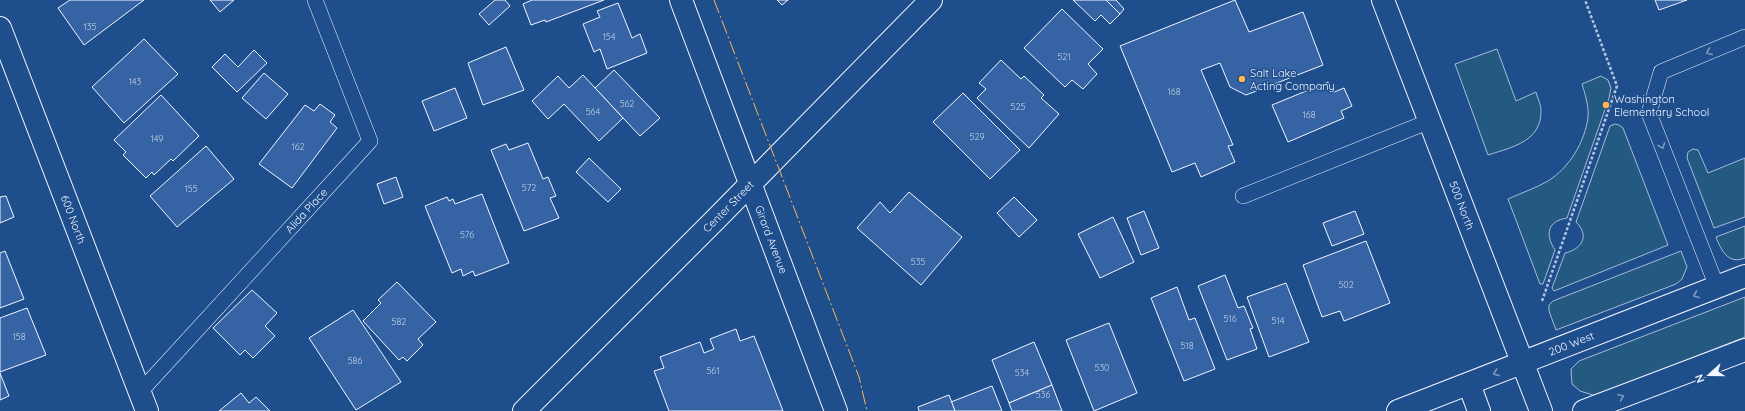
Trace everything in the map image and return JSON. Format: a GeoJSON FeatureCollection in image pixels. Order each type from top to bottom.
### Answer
{"type":"FeatureCollection","features":[{"type":"Feature","properties":{"kind":"street","name":"Girard Avenue"},"geometry":{"type":"LineString","coordinates":[[681,0],[836,411]]}},
{"type":"Feature","properties":{"kind":"street","name":"Center Street"},"geometry":{"type":"LineString","coordinates":[[524,411],[750,185],[931,0]]}},
{"type":"Feature","properties":{"kind":"street","name":"500 North"},"geometry":{"type":"LineString","coordinates":[[1383,0],[1542,411]]}},
{"type":"Feature","properties":{"kind":"street","name":"600 North"},"geometry":{"type":"LineString","coordinates":[[0,28],[143,402]]}},
{"type":"Feature","properties":{"kind":"street","name":"200 West"},"geometry":{"type":"LineString","coordinates":[[1398,411],[1745,276]]}},
{"type":"Feature","properties":{"kind":"street"},"geometry":{"type":"LineString","coordinates":[[1584,411],[1745,350]]}},
{"type":"Feature","properties":{"kind":"street"},"geometry":{"type":"LineString","coordinates":[[1469,384],[1479,411]]}},
{"type":"Feature","properties":{"kind":"lane","name":"Alida Place"},"geometry":{"type":"LineString","coordinates":[[143,402],[370,141],[315,0]]}},
{"type":"Feature","properties":{"kind":"lane"},"geometry":{"type":"LineString","coordinates":[[1717,287],[1649,113],[1661,72],[1745,37]]}},
{"type":"Feature","properties":{"kind":"lane"},"geometry":{"type":"LineString","coordinates":[[1243,196],[1430,121]]}},
{"type":"Feature","properties":{"kind":"path"},"geometry":{"type":"LineString","coordinates":[[1542,301],[1617,86],[1585,0]]}},
{"type":"Feature","properties":{"kind":"shaded area"},"geometry":{"type":"Polygon","coordinates":[[[1497,49],[1516,101],[1536,92],[1541,110],[1540,121],[1537,129],[1531,136],[1507,149],[1488,155],[1455,64],[1497,49]]]}},
{"type":"Feature","properties":{"kind":"shaded area"},"geometry":{"type":"Polygon","coordinates":[[[1601,76],[1608,80],[1611,88],[1609,98],[1567,218],[1555,222],[1550,230],[1550,239],[1555,250],[1543,284],[1540,284],[1508,199],[1548,181],[1556,176],[1569,162],[1580,145],[1588,117],[1587,104],[1582,84],[1601,76]]]}},
{"type":"Feature","properties":{"kind":"shaded area"},"geometry":{"type":"Polygon","coordinates":[[[1615,124],[1623,128],[1668,245],[1554,291],[1552,288],[1565,253],[1576,248],[1582,241],[1583,232],[1576,222],[1610,126],[1615,124]]]}},
{"type":"Feature","properties":{"kind":"shaded area"},"geometry":{"type":"Polygon","coordinates":[[[1693,149],[1698,150],[1708,173],[1745,158],[1745,217],[1714,228],[1687,158],[1688,152],[1693,149]]]}},
{"type":"Feature","properties":{"kind":"shaded area"},"geometry":{"type":"Polygon","coordinates":[[[1745,226],[1745,258],[1734,260],[1726,255],[1720,247],[1716,237],[1745,226]]]}},
{"type":"Feature","properties":{"kind":"shaded area"},"geometry":{"type":"Polygon","coordinates":[[[1681,251],[1687,267],[1682,279],[1676,284],[1556,330],[1549,311],[1549,305],[1553,301],[1681,251]]]}},
{"type":"Feature","properties":{"kind":"shaded area"},"geometry":{"type":"Polygon","coordinates":[[[1745,297],[1745,337],[1596,396],[1580,391],[1572,384],[1571,369],[1579,361],[1745,297]]]}},
{"type":"Feature","properties":{"kind":"building"},"geometry":{"type":"Polygon","coordinates":[[[70,0],[144,0],[84,45],[58,8],[70,0]]]}},
{"type":"Feature","properties":{"kind":"building"},"geometry":{"type":"Polygon","coordinates":[[[210,0],[234,0],[220,12],[210,0]]]}},
{"type":"Feature","properties":{"kind":"building"},"geometry":{"type":"Polygon","coordinates":[[[495,0],[505,0],[510,6],[489,25],[479,14],[495,0]]]}},
{"type":"Feature","properties":{"kind":"building"},"geometry":{"type":"Polygon","coordinates":[[[532,0],[604,0],[546,22],[545,20],[531,25],[523,4],[532,0]]]}},
{"type":"Feature","properties":{"kind":"building"},"geometry":{"type":"Polygon","coordinates":[[[777,0],[788,0],[782,5],[777,0]]]}},
{"type":"Feature","properties":{"kind":"building"},"geometry":{"type":"Polygon","coordinates":[[[1073,0],[1106,0],[1120,14],[1110,24],[1101,15],[1095,21],[1073,0]]]}},
{"type":"Feature","properties":{"kind":"building"},"geometry":{"type":"Polygon","coordinates":[[[1106,0],[1116,0],[1124,9],[1120,14],[1106,0]]]}},
{"type":"Feature","properties":{"kind":"building"},"geometry":{"type":"Polygon","coordinates":[[[1235,0],[1249,32],[1303,12],[1323,65],[1246,95],[1230,87],[1220,63],[1201,70],[1233,145],[1228,146],[1235,162],[1201,177],[1195,163],[1172,172],[1120,46],[1235,0]]]}},
{"type":"Feature","properties":{"kind":"building"},"geometry":{"type":"Polygon","coordinates":[[[1655,0],[1687,0],[1659,10],[1655,0]]]}},
{"type":"Feature","properties":{"kind":"building"},"geometry":{"type":"Polygon","coordinates":[[[618,3],[632,38],[640,34],[647,53],[607,69],[600,49],[594,52],[583,24],[600,17],[597,11],[618,3]]]}},
{"type":"Feature","properties":{"kind":"building"},"geometry":{"type":"Polygon","coordinates":[[[1062,9],[1103,49],[1088,64],[1097,74],[1083,89],[1072,80],[1065,87],[1024,48],[1062,9]]]}},
{"type":"Feature","properties":{"kind":"building"},"geometry":{"type":"Polygon","coordinates":[[[144,39],[178,74],[124,123],[92,87],[144,39]]]}},
{"type":"Feature","properties":{"kind":"building"},"geometry":{"type":"Polygon","coordinates":[[[506,47],[524,90],[483,105],[468,63],[506,47]]]}},
{"type":"Feature","properties":{"kind":"building"},"geometry":{"type":"Polygon","coordinates":[[[254,50],[267,63],[237,92],[212,67],[225,54],[238,67],[254,50]]]}},
{"type":"Feature","properties":{"kind":"building"},"geometry":{"type":"Polygon","coordinates":[[[1001,60],[1021,79],[1024,76],[1044,95],[1041,98],[1059,114],[1029,148],[977,98],[986,89],[979,83],[1001,60]]]}},
{"type":"Feature","properties":{"kind":"building"},"geometry":{"type":"Polygon","coordinates":[[[614,70],[660,118],[640,136],[595,88],[614,70]]]}},
{"type":"Feature","properties":{"kind":"building"},"geometry":{"type":"Polygon","coordinates":[[[264,73],[288,94],[266,119],[242,98],[264,73]]]}},
{"type":"Feature","properties":{"kind":"building"},"geometry":{"type":"Polygon","coordinates":[[[583,75],[623,118],[599,141],[564,104],[548,119],[532,101],[558,76],[569,88],[583,75]]]}},
{"type":"Feature","properties":{"kind":"building"},"geometry":{"type":"Polygon","coordinates":[[[1328,82],[1332,93],[1344,88],[1352,106],[1341,111],[1344,118],[1288,142],[1272,105],[1328,82]]]}},
{"type":"Feature","properties":{"kind":"building"},"geometry":{"type":"Polygon","coordinates":[[[455,88],[467,118],[434,131],[422,101],[455,88]]]}},
{"type":"Feature","properties":{"kind":"building"},"geometry":{"type":"Polygon","coordinates":[[[963,93],[1020,150],[990,179],[933,122],[963,93]]]}},
{"type":"Feature","properties":{"kind":"building"},"geometry":{"type":"Polygon","coordinates":[[[161,95],[199,136],[173,161],[171,159],[154,175],[152,172],[146,178],[123,155],[126,152],[114,140],[161,95]]]}},
{"type":"Feature","properties":{"kind":"building"},"geometry":{"type":"Polygon","coordinates":[[[320,104],[335,115],[330,122],[337,128],[292,188],[259,164],[305,105],[314,111],[320,104]]]}},
{"type":"Feature","properties":{"kind":"building"},"geometry":{"type":"Polygon","coordinates":[[[528,143],[543,179],[548,177],[556,196],[550,198],[559,218],[524,231],[491,150],[506,144],[509,150],[528,143]]]}},
{"type":"Feature","properties":{"kind":"building"},"geometry":{"type":"Polygon","coordinates":[[[206,146],[234,179],[177,227],[150,196],[206,146]]]}},
{"type":"Feature","properties":{"kind":"building"},"geometry":{"type":"Polygon","coordinates":[[[589,158],[621,189],[608,202],[576,172],[589,158]]]}},
{"type":"Feature","properties":{"kind":"building"},"geometry":{"type":"Polygon","coordinates":[[[396,177],[403,197],[384,204],[377,184],[396,177]]]}},
{"type":"Feature","properties":{"kind":"building"},"geometry":{"type":"Polygon","coordinates":[[[909,192],[962,237],[921,285],[857,228],[880,202],[890,213],[909,192]]]}},
{"type":"Feature","properties":{"kind":"building"},"geometry":{"type":"Polygon","coordinates":[[[482,194],[509,263],[475,276],[473,271],[463,276],[461,269],[452,273],[425,206],[447,197],[449,201],[453,199],[455,204],[482,194]]]}},
{"type":"Feature","properties":{"kind":"building"},"geometry":{"type":"Polygon","coordinates":[[[6,196],[14,217],[0,223],[0,197],[6,196]]]}},
{"type":"Feature","properties":{"kind":"building"},"geometry":{"type":"Polygon","coordinates":[[[1014,197],[1037,220],[1019,237],[997,213],[1014,197]]]}},
{"type":"Feature","properties":{"kind":"building"},"geometry":{"type":"Polygon","coordinates":[[[1144,211],[1159,248],[1141,255],[1127,218],[1144,211]]]}},
{"type":"Feature","properties":{"kind":"building"},"geometry":{"type":"Polygon","coordinates":[[[1355,211],[1364,234],[1332,246],[1323,223],[1355,211]]]}},
{"type":"Feature","properties":{"kind":"building"},"geometry":{"type":"Polygon","coordinates":[[[1113,217],[1134,262],[1100,278],[1078,234],[1113,217]]]}},
{"type":"Feature","properties":{"kind":"building"},"geometry":{"type":"Polygon","coordinates":[[[1366,241],[1390,303],[1344,321],[1340,311],[1322,317],[1303,265],[1366,241]]]}},
{"type":"Feature","properties":{"kind":"building"},"geometry":{"type":"Polygon","coordinates":[[[5,251],[24,299],[0,308],[0,253],[5,251]]]}},
{"type":"Feature","properties":{"kind":"building"},"geometry":{"type":"Polygon","coordinates":[[[1225,275],[1238,308],[1244,306],[1253,328],[1250,329],[1257,349],[1227,360],[1198,286],[1225,275]]]}},
{"type":"Feature","properties":{"kind":"building"},"geometry":{"type":"Polygon","coordinates":[[[397,282],[436,322],[418,339],[423,345],[407,361],[403,357],[399,360],[363,321],[381,303],[378,300],[397,282]]]}},
{"type":"Feature","properties":{"kind":"building"},"geometry":{"type":"Polygon","coordinates":[[[1286,283],[1309,342],[1269,357],[1247,297],[1286,283]]]}},
{"type":"Feature","properties":{"kind":"building"},"geometry":{"type":"Polygon","coordinates":[[[1177,287],[1189,320],[1195,318],[1215,369],[1184,381],[1151,298],[1177,287]]]}},
{"type":"Feature","properties":{"kind":"building"},"geometry":{"type":"Polygon","coordinates":[[[252,290],[277,313],[265,326],[275,336],[253,358],[245,350],[240,355],[213,328],[252,290]]]}},
{"type":"Feature","properties":{"kind":"building"},"geometry":{"type":"Polygon","coordinates":[[[27,308],[46,355],[0,372],[0,318],[27,308]]]}},
{"type":"Feature","properties":{"kind":"building"},"geometry":{"type":"Polygon","coordinates":[[[353,310],[401,382],[356,410],[309,338],[353,310]]]}},
{"type":"Feature","properties":{"kind":"building"},"geometry":{"type":"Polygon","coordinates":[[[1109,323],[1137,393],[1094,411],[1066,340],[1109,323]]]}},
{"type":"Feature","properties":{"kind":"building"},"geometry":{"type":"Polygon","coordinates":[[[736,329],[740,341],[754,336],[783,411],[669,411],[654,371],[664,368],[660,357],[700,342],[704,353],[714,349],[710,339],[736,329]]]}},
{"type":"Feature","properties":{"kind":"building"},"geometry":{"type":"Polygon","coordinates":[[[1034,342],[1052,385],[1009,403],[992,360],[1034,342]]]}},
{"type":"Feature","properties":{"kind":"building"},"geometry":{"type":"Polygon","coordinates":[[[0,373],[9,396],[0,400],[0,373]]]}},
{"type":"Feature","properties":{"kind":"building"},"geometry":{"type":"Polygon","coordinates":[[[1052,385],[1062,411],[1012,411],[1009,403],[1052,385]]]}},
{"type":"Feature","properties":{"kind":"building"},"geometry":{"type":"Polygon","coordinates":[[[992,386],[1002,411],[955,411],[951,402],[992,386]]]}},
{"type":"Feature","properties":{"kind":"building"},"geometry":{"type":"Polygon","coordinates":[[[241,393],[249,403],[256,397],[270,411],[219,411],[241,393]]]}},
{"type":"Feature","properties":{"kind":"building"},"geometry":{"type":"Polygon","coordinates":[[[949,395],[955,411],[919,411],[918,407],[949,395]]]}},
{"type":"Feature","properties":{"kind":"power"},"geometry":{"type":"LineString","coordinates":[[714,0],[859,377],[867,411]]}},
{"type":"Feature","properties":{"kind":"place","name":"Salt Lake Acting Company"},"geometry":{"type":"Point","coordinates":[1242,79]}},
{"type":"Feature","properties":{"kind":"place","name":"Washington Elementary School"},"geometry":{"type":"Point","coordinates":[1606,105]}}]}
